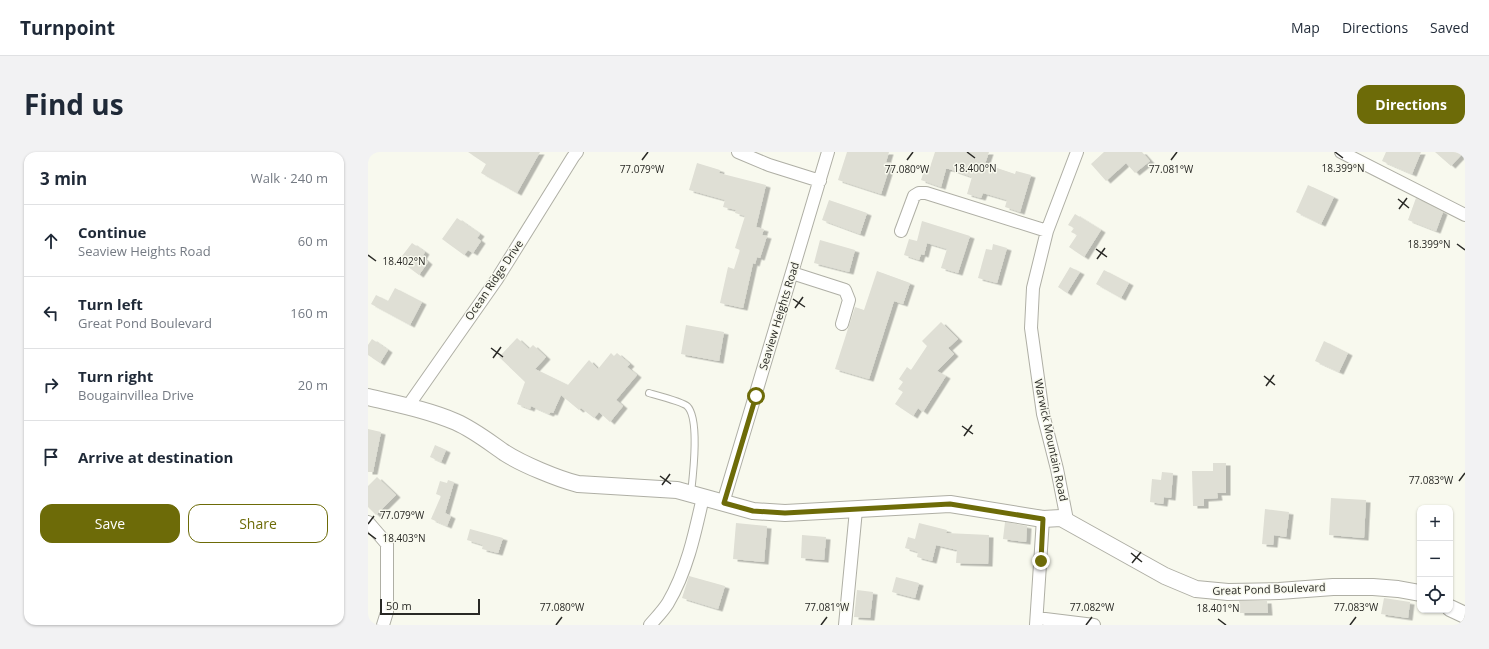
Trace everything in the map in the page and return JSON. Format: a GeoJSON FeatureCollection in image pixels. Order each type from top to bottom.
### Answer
{"type":"FeatureCollection","features":[{"type":"Feature","properties":{"kind":"street","name":"Ocean Ridge Drive"},"geometry":{"type":"LineString","coordinates":[[408,406],[497,278],[577,152]]}},
{"type":"Feature","properties":{"kind":"street"},"geometry":{"type":"LineString","coordinates":[[738,152],[769,165],[820,181]]}},
{"type":"Feature","properties":{"kind":"street","name":"Seaview Heights Road"},"geometry":{"type":"LineString","coordinates":[[724,503],[828,152]]}},
{"type":"Feature","properties":{"kind":"street","name":"Warwick Mountain Road"},"geometry":{"type":"LineString","coordinates":[[1067,520],[1057,469],[1043,414],[1031,328],[1034,288],[1047,230],[1077,152]]}},
{"type":"Feature","properties":{"kind":"street"},"geometry":{"type":"LineString","coordinates":[[1341,152],[1465,215]]}},
{"type":"Feature","properties":{"kind":"street"},"geometry":{"type":"LineString","coordinates":[[901,231],[914,196],[918,193],[926,193],[1047,230]]}},
{"type":"Feature","properties":{"kind":"street"},"geometry":{"type":"LineString","coordinates":[[792,273],[845,290],[850,300],[842,324]]}},
{"type":"Feature","properties":{"kind":"street","name":"Great Pond Boulevard"},"geometry":{"type":"LineString","coordinates":[[368,397],[408,406],[456,422],[512,457],[571,482],[677,490],[753,511],[785,513],[950,504],[1043,519],[1061,518],[1165,576],[1196,589],[1228,592],[1373,586],[1398,588],[1417,592]]}},
{"type":"Feature","properties":{"kind":"street"},"geometry":{"type":"LineString","coordinates":[[650,625],[668,604],[682,574],[694,536],[697,495]]}},
{"type":"Feature","properties":{"kind":"street"},"geometry":{"type":"LineString","coordinates":[[845,625],[856,510]]}},
{"type":"Feature","properties":{"kind":"street"},"geometry":{"type":"LineString","coordinates":[[1043,519],[1037,621],[1094,625]]}},
{"type":"Feature","properties":{"kind":"street"},"geometry":{"type":"LineString","coordinates":[[368,522],[387,544],[386,612],[383,625]]}},
{"type":"Feature","properties":{"kind":"street"},"geometry":{"type":"LineString","coordinates":[[1453,609],[1465,615]]}},
{"type":"Feature","properties":{"kind":"lane"},"geometry":{"type":"LineString","coordinates":[[649,393],[686,405],[693,416],[697,495]]}},
{"type":"Feature","properties":{"kind":"building"},"geometry":{"type":"Polygon","coordinates":[[[468,152],[540,152],[517,193],[481,173],[486,164],[468,152]]]}},
{"type":"Feature","properties":{"kind":"building"},"geometry":{"type":"Polygon","coordinates":[[[847,152],[889,152],[886,162],[891,163],[881,194],[838,180],[847,152]]]}},
{"type":"Feature","properties":{"kind":"building"},"geometry":{"type":"Polygon","coordinates":[[[935,152],[989,152],[985,164],[1015,174],[1016,171],[1031,175],[1020,212],[1005,207],[1007,200],[983,193],[981,198],[967,194],[972,177],[949,169],[946,169],[941,187],[921,180],[926,165],[930,167],[935,152]]]}},
{"type":"Feature","properties":{"kind":"building"},"geometry":{"type":"Polygon","coordinates":[[[1104,152],[1142,152],[1150,161],[1135,173],[1126,163],[1106,181],[1091,164],[1104,152]]]}},
{"type":"Feature","properties":{"kind":"building"},"geometry":{"type":"Polygon","coordinates":[[[1386,152],[1421,152],[1412,174],[1382,161],[1386,152]]]}},
{"type":"Feature","properties":{"kind":"building"},"geometry":{"type":"Polygon","coordinates":[[[1435,152],[1464,152],[1451,166],[1435,152]]]}},
{"type":"Feature","properties":{"kind":"building"},"geometry":{"type":"Polygon","coordinates":[[[697,163],[720,170],[719,173],[766,185],[756,227],[764,229],[762,235],[767,236],[760,258],[757,257],[755,264],[753,263],[743,308],[720,303],[728,267],[734,269],[740,250],[735,248],[745,216],[735,213],[736,210],[723,207],[725,200],[689,190],[697,163]]]}},
{"type":"Feature","properties":{"kind":"building"},"geometry":{"type":"Polygon","coordinates":[[[1308,185],[1334,197],[1321,224],[1296,212],[1308,185]]]}},
{"type":"Feature","properties":{"kind":"building"},"geometry":{"type":"Polygon","coordinates":[[[1416,198],[1443,212],[1436,231],[1408,220],[1416,198]]]}},
{"type":"Feature","properties":{"kind":"building"},"geometry":{"type":"Polygon","coordinates":[[[829,200],[867,213],[860,234],[822,220],[829,200]]]}},
{"type":"Feature","properties":{"kind":"building"},"geometry":{"type":"Polygon","coordinates":[[[1075,214],[1101,230],[1084,257],[1069,247],[1077,235],[1071,232],[1074,228],[1068,225],[1075,214]]]}},
{"type":"Feature","properties":{"kind":"building"},"geometry":{"type":"Polygon","coordinates":[[[457,218],[480,234],[477,238],[481,241],[473,253],[468,250],[464,255],[442,239],[457,218]]]}},
{"type":"Feature","properties":{"kind":"building"},"geometry":{"type":"Polygon","coordinates":[[[922,221],[970,236],[958,273],[941,268],[947,249],[927,243],[924,255],[921,254],[919,260],[904,255],[909,239],[917,241],[922,221]]]}},
{"type":"Feature","properties":{"kind":"building"},"geometry":{"type":"Polygon","coordinates":[[[820,240],[855,250],[849,272],[814,263],[820,240]]]}},
{"type":"Feature","properties":{"kind":"building"},"geometry":{"type":"Polygon","coordinates":[[[412,243],[425,252],[422,257],[428,262],[419,275],[399,260],[412,243]]]}},
{"type":"Feature","properties":{"kind":"building"},"geometry":{"type":"Polygon","coordinates":[[[993,244],[1007,248],[997,283],[978,278],[986,249],[992,250],[993,244]]]}},
{"type":"Feature","properties":{"kind":"building"},"geometry":{"type":"Polygon","coordinates":[[[1070,267],[1080,272],[1067,293],[1058,287],[1070,267]]]}},
{"type":"Feature","properties":{"kind":"building"},"geometry":{"type":"Polygon","coordinates":[[[1104,270],[1129,283],[1121,298],[1096,284],[1104,270]]]}},
{"type":"Feature","properties":{"kind":"building"},"geometry":{"type":"Polygon","coordinates":[[[877,271],[910,283],[903,304],[894,301],[869,379],[835,369],[855,307],[864,310],[877,271]]]}},
{"type":"Feature","properties":{"kind":"building"},"geometry":{"type":"Polygon","coordinates":[[[395,288],[422,302],[410,325],[371,304],[376,295],[388,301],[395,288]]]}},
{"type":"Feature","properties":{"kind":"building"},"geometry":{"type":"Polygon","coordinates":[[[941,322],[958,339],[948,348],[954,354],[937,371],[946,376],[923,412],[918,408],[913,416],[895,404],[903,392],[898,389],[903,382],[899,379],[907,367],[911,370],[927,346],[922,341],[941,322]]]}},
{"type":"Feature","properties":{"kind":"building"},"geometry":{"type":"Polygon","coordinates":[[[686,325],[724,332],[719,361],[681,354],[686,325]]]}},
{"type":"Feature","properties":{"kind":"building"},"geometry":{"type":"Polygon","coordinates":[[[517,338],[529,349],[533,345],[546,357],[535,369],[568,385],[589,360],[598,369],[611,353],[614,356],[617,353],[630,364],[627,367],[637,375],[616,400],[623,406],[610,422],[599,412],[594,418],[581,408],[579,410],[561,395],[553,413],[551,412],[549,414],[531,406],[530,409],[517,404],[525,382],[499,357],[517,338]]]}},
{"type":"Feature","properties":{"kind":"building"},"geometry":{"type":"Polygon","coordinates":[[[372,339],[388,350],[380,363],[368,355],[368,345],[372,339]]]}},
{"type":"Feature","properties":{"kind":"building"},"geometry":{"type":"Polygon","coordinates":[[[1324,341],[1348,353],[1339,372],[1315,361],[1324,341]]]}},
{"type":"Feature","properties":{"kind":"building"},"geometry":{"type":"Polygon","coordinates":[[[368,429],[381,432],[373,472],[368,472],[368,429]]]}},
{"type":"Feature","properties":{"kind":"building"},"geometry":{"type":"Polygon","coordinates":[[[435,445],[446,450],[441,462],[430,457],[435,445]]]}},
{"type":"Feature","properties":{"kind":"building"},"geometry":{"type":"Polygon","coordinates":[[[1213,463],[1226,463],[1226,493],[1217,493],[1218,498],[1204,499],[1204,506],[1193,506],[1192,471],[1213,471],[1213,463]]]}},
{"type":"Feature","properties":{"kind":"building"},"geometry":{"type":"Polygon","coordinates":[[[1162,472],[1173,473],[1171,498],[1164,497],[1163,504],[1150,502],[1152,479],[1161,480],[1162,472]]]}},
{"type":"Feature","properties":{"kind":"building"},"geometry":{"type":"Polygon","coordinates":[[[377,477],[396,495],[376,515],[368,507],[368,486],[377,477]]]}},
{"type":"Feature","properties":{"kind":"building"},"geometry":{"type":"Polygon","coordinates":[[[448,480],[454,482],[445,513],[451,516],[447,526],[431,519],[441,496],[436,494],[440,481],[447,483],[448,480]]]}},
{"type":"Feature","properties":{"kind":"building"},"geometry":{"type":"Polygon","coordinates":[[[1331,498],[1366,500],[1364,538],[1329,535],[1331,498]]]}},
{"type":"Feature","properties":{"kind":"building"},"geometry":{"type":"Polygon","coordinates":[[[1265,509],[1289,512],[1286,537],[1274,535],[1273,545],[1262,544],[1265,509]]]}},
{"type":"Feature","properties":{"kind":"building"},"geometry":{"type":"Polygon","coordinates":[[[1005,522],[1027,526],[1026,542],[1003,539],[1005,522]]]}},
{"type":"Feature","properties":{"kind":"building"},"geometry":{"type":"Polygon","coordinates":[[[736,523],[767,526],[764,562],[733,559],[736,523]]]}},
{"type":"Feature","properties":{"kind":"building"},"geometry":{"type":"Polygon","coordinates":[[[919,523],[947,530],[946,533],[989,535],[988,564],[956,563],[957,550],[936,545],[932,561],[917,557],[918,552],[905,548],[908,537],[915,539],[919,523]]]}},
{"type":"Feature","properties":{"kind":"building"},"geometry":{"type":"Polygon","coordinates":[[[470,529],[503,538],[498,553],[482,549],[483,545],[467,540],[470,529]]]}},
{"type":"Feature","properties":{"kind":"building"},"geometry":{"type":"Polygon","coordinates":[[[802,535],[826,537],[824,560],[801,558],[802,535]]]}},
{"type":"Feature","properties":{"kind":"building"},"geometry":{"type":"Polygon","coordinates":[[[689,576],[725,586],[718,609],[682,598],[689,576]]]}},
{"type":"Feature","properties":{"kind":"building"},"geometry":{"type":"Polygon","coordinates":[[[896,577],[919,583],[915,598],[892,592],[896,577]]]}},
{"type":"Feature","properties":{"kind":"building"},"geometry":{"type":"Polygon","coordinates":[[[857,590],[873,592],[870,618],[854,617],[857,590]]]}},
{"type":"Feature","properties":{"kind":"building"},"geometry":{"type":"Polygon","coordinates":[[[1384,598],[1410,602],[1408,618],[1381,614],[1384,598]]]}},
{"type":"Feature","properties":{"kind":"building"},"geometry":{"type":"Polygon","coordinates":[[[1239,601],[1267,601],[1268,613],[1240,613],[1239,601]]]}},
{"type":"Feature","properties":{"kind":"route"},"geometry":{"type":"LineString","coordinates":[[756,396],[724,503],[753,511],[785,513],[950,504],[1043,519],[1041,561]]}}]}
